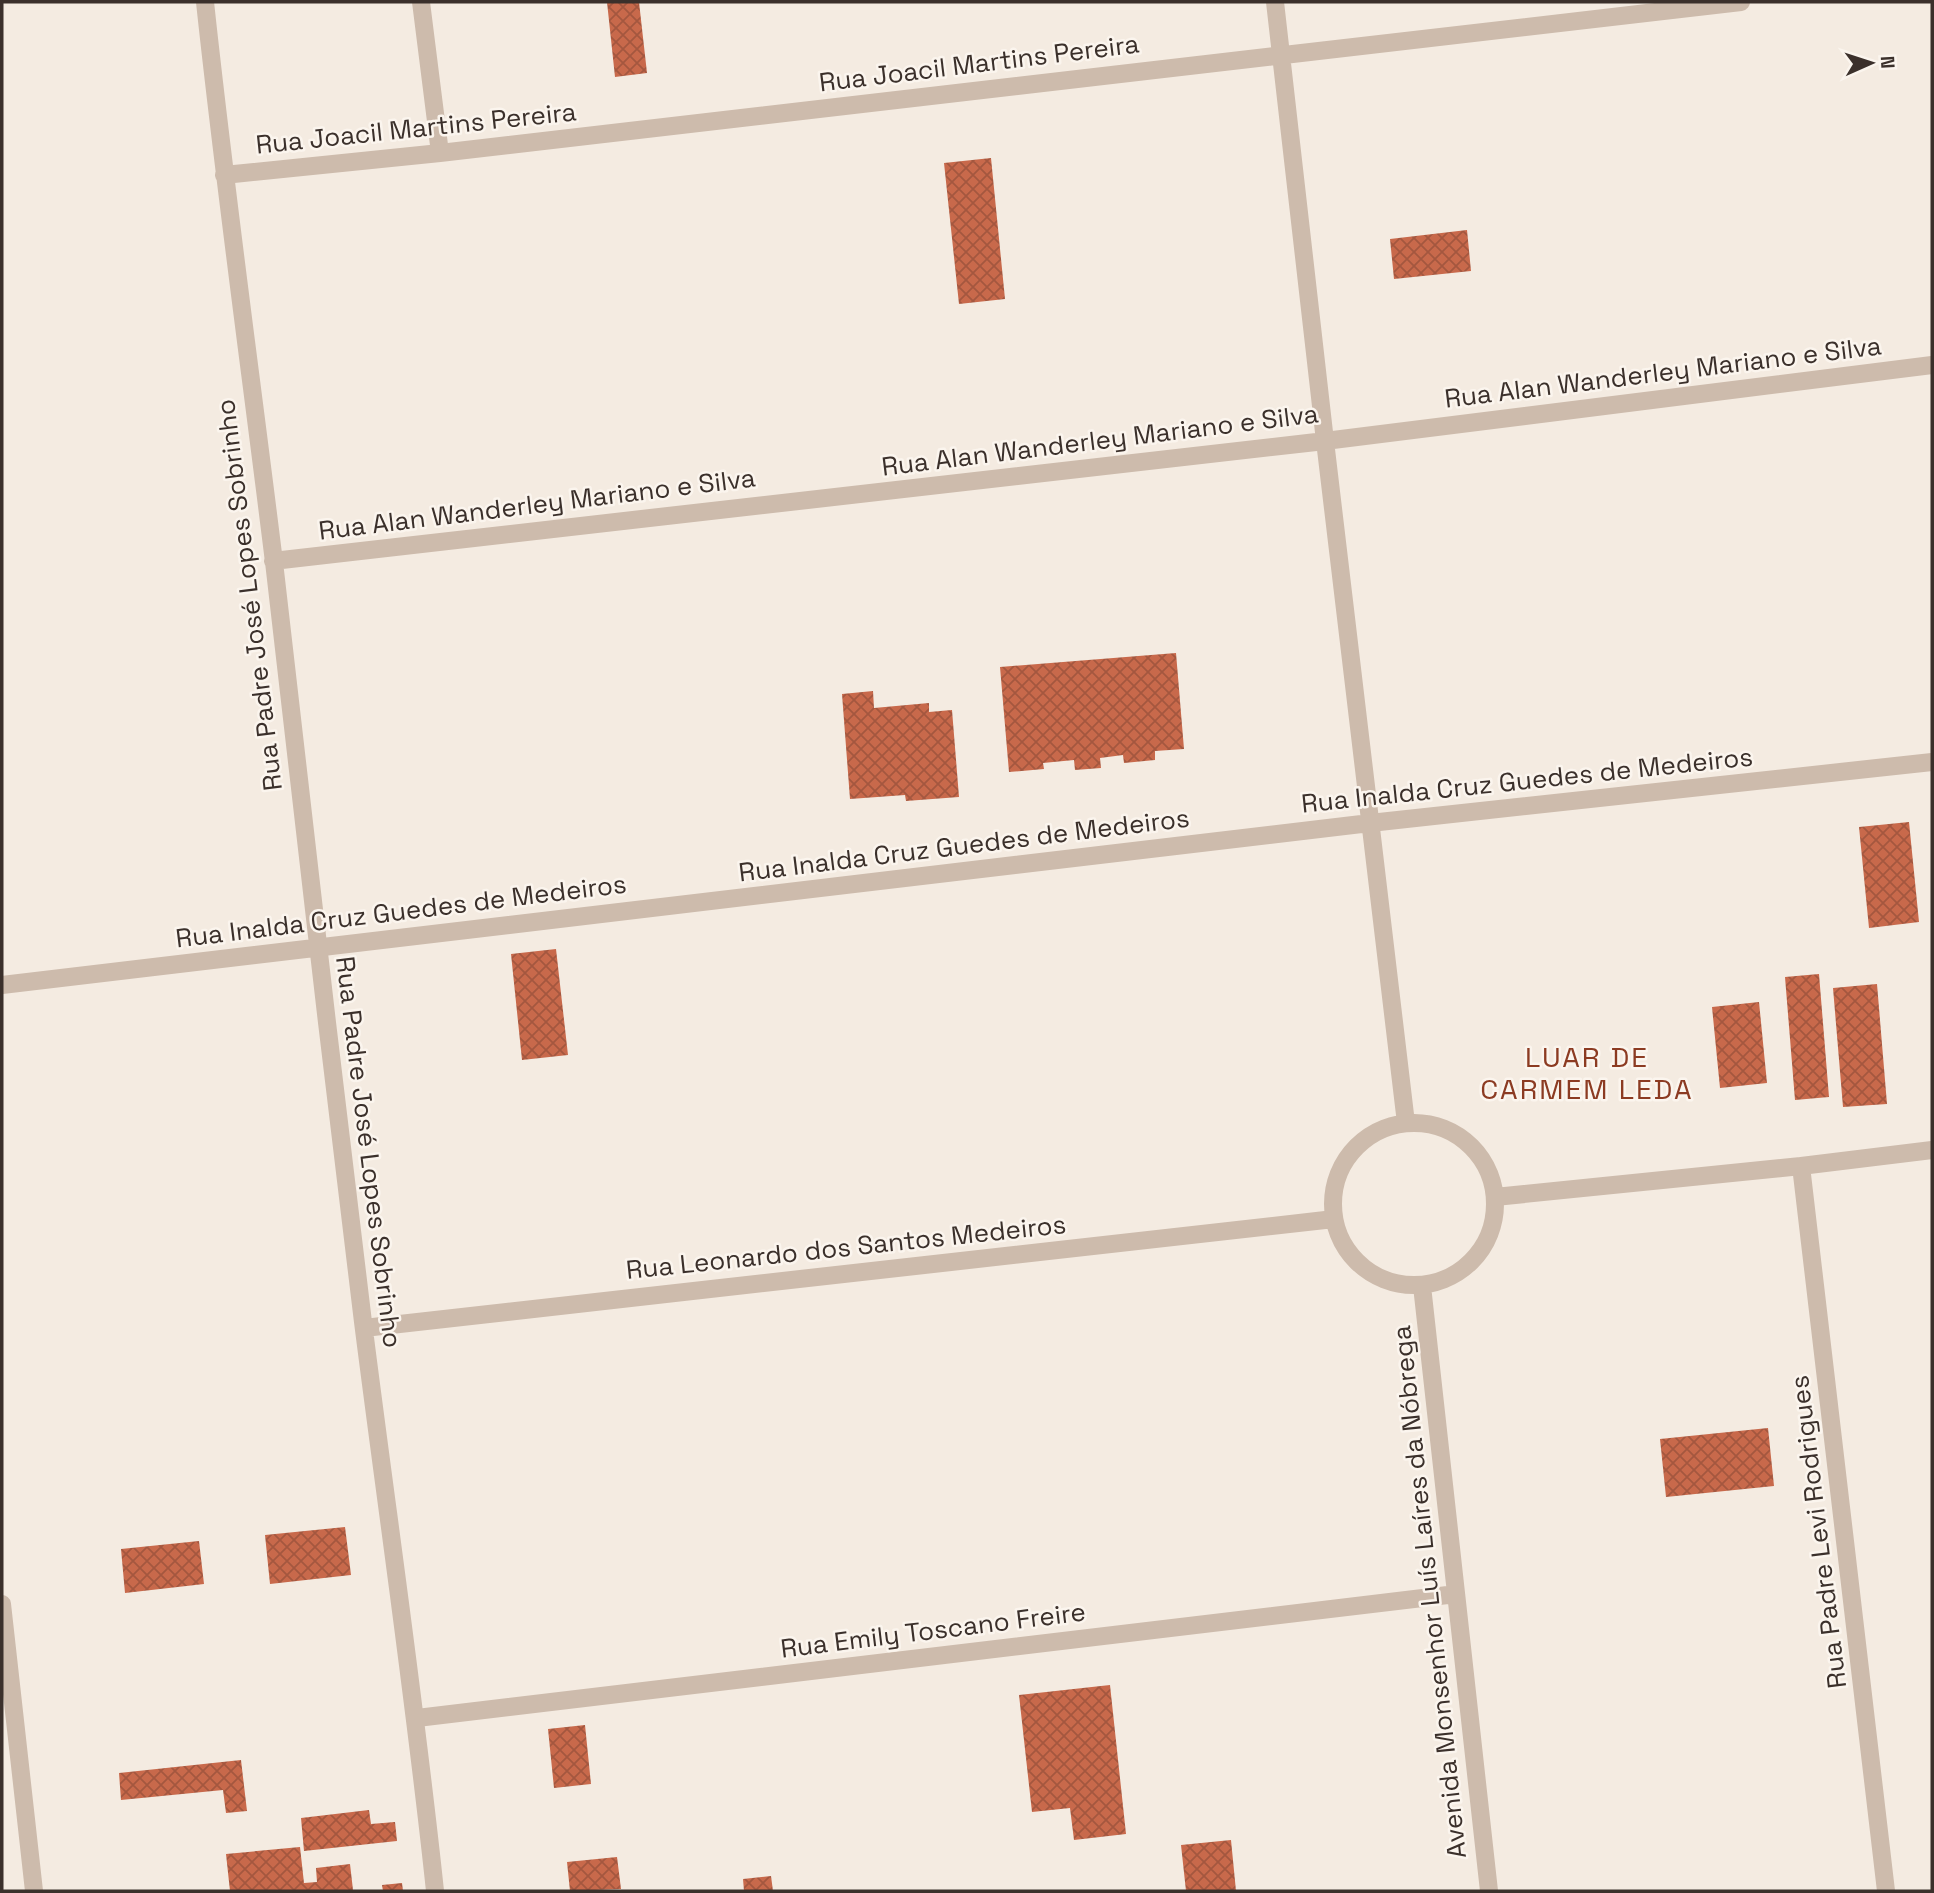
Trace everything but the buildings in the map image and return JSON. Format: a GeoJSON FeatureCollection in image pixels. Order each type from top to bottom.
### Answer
{"type":"FeatureCollection","features":[{"type":"Feature","properties":{"kind":"street","name":"Rua Padre José Lopes Sobrinho"},"geometry":{"type":"LineString","coordinates":[[205,2],[317,948],[364,1328],[417,1718],[435,1891]]}},
{"type":"Feature","properties":{"kind":"street"},"geometry":{"type":"LineString","coordinates":[[421,2],[440,153]]}},
{"type":"Feature","properties":{"kind":"street"},"geometry":{"type":"LineString","coordinates":[[1275,2],[1406,1123]]}},
{"type":"Feature","properties":{"kind":"street","name":"Rua Joacil Martins Pereira"},"geometry":{"type":"LineString","coordinates":[[224,175],[440,153],[1741,2]]}},
{"type":"Feature","properties":{"kind":"street","name":"Rua Alan Wanderley Mariano e Silva"},"geometry":{"type":"LineString","coordinates":[[273,561],[1325,441],[1932,365]]}},
{"type":"Feature","properties":{"kind":"street","name":"Rua Inalda Cruz Guedes de Medeiros"},"geometry":{"type":"LineString","coordinates":[[2,985],[1370,823],[1932,762]]}},
{"type":"Feature","properties":{"kind":"street","name":"Avenida Monsenhor Luís Laíres da Nóbrega"},"geometry":{"type":"LineString","coordinates":[[1406,1123],[1432,1125],[1456,1134],[1475,1150],[1489,1172],[1495,1197],[1493,1223],[1484,1246],[1468,1266],[1446,1280],[1422,1286],[1398,1284],[1375,1277],[1355,1262],[1341,1242],[1334,1219],[1332,1196],[1338,1174],[1349,1154],[1365,1138],[1384,1128],[1406,1123]]}},
{"type":"Feature","properties":{"kind":"street"},"geometry":{"type":"LineString","coordinates":[[1495,1197],[1932,1150]]}},
{"type":"Feature","properties":{"kind":"street","name":"Rua Padre Levi Rodrigues"},"geometry":{"type":"LineString","coordinates":[[1801,1166],[1886,1891]]}},
{"type":"Feature","properties":{"kind":"street","name":"Rua Leonardo dos Santos Medeiros"},"geometry":{"type":"LineString","coordinates":[[364,1328],[1334,1219]]}},
{"type":"Feature","properties":{"kind":"street","name":"Avenida Monsenhor Luís Laíres da Nóbrega"},"geometry":{"type":"LineString","coordinates":[[1422,1286],[1489,1891]]}},
{"type":"Feature","properties":{"kind":"street","name":"Rua Emily Toscano Freire"},"geometry":{"type":"LineString","coordinates":[[417,1718],[1456,1594]]}},
{"type":"Feature","properties":{"kind":"street"},"geometry":{"type":"LineString","coordinates":[[2,1604],[34,1891]]}},
{"type":"Feature","properties":{"kind":"district","name":"LUAR DE CARMEM LEDA"},"geometry":{"type":"Point","coordinates":[1587,1073]}}]}
